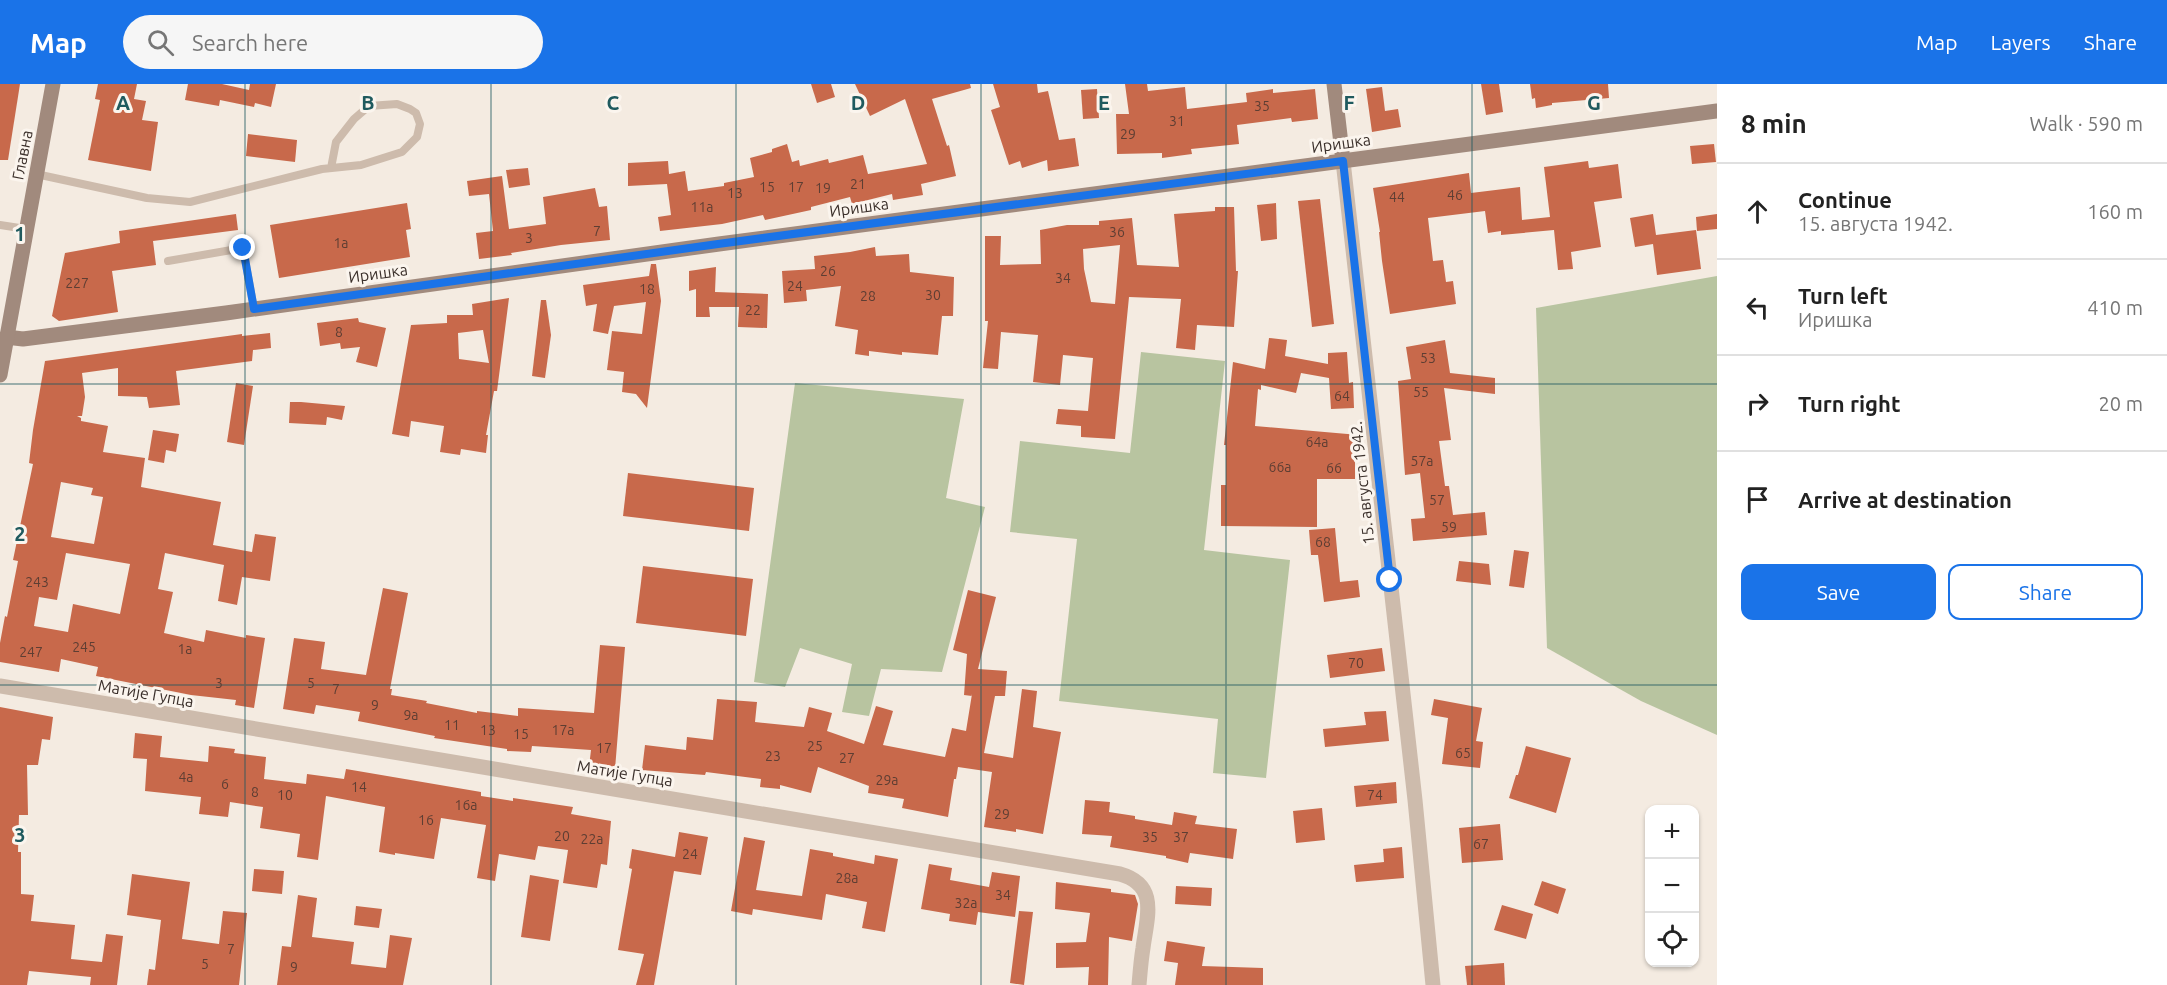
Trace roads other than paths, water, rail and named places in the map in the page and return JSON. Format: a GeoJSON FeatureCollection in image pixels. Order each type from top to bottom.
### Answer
{"type":"FeatureCollection","features":[{"type":"Feature","properties":{"kind":"street","name":"Главна"},"geometry":{"type":"LineString","coordinates":[[0,375],[53,84]]}},
{"type":"Feature","properties":{"kind":"street","name":"15. августа 1942."},"geometry":{"type":"LineString","coordinates":[[1334,84],[1415,800],[1433,985]]}},
{"type":"Feature","properties":{"kind":"street","name":"Иришка"},"geometry":{"type":"LineString","coordinates":[[6,337],[23,339],[254,309],[718,244],[1717,111]]}},
{"type":"Feature","properties":{"kind":"street","name":"Матије Гупца"},"geometry":{"type":"LineString","coordinates":[[0,686],[1120,874],[1131,877],[1137,882],[1148,899],[1139,985]]}},
{"type":"Feature","properties":{"kind":"lane"},"geometry":{"type":"LineString","coordinates":[[36,174],[147,198],[190,201],[331,168],[361,165],[402,152],[417,137],[420,124],[416,114],[397,104],[369,106],[354,119],[336,142],[331,168]]}},
{"type":"Feature","properties":{"kind":"lane"},"geometry":{"type":"LineString","coordinates":[[0,225],[26,229]]}},
{"type":"Feature","properties":{"kind":"lane"},"geometry":{"type":"LineString","coordinates":[[168,261],[243,248],[254,309]]}}]}
